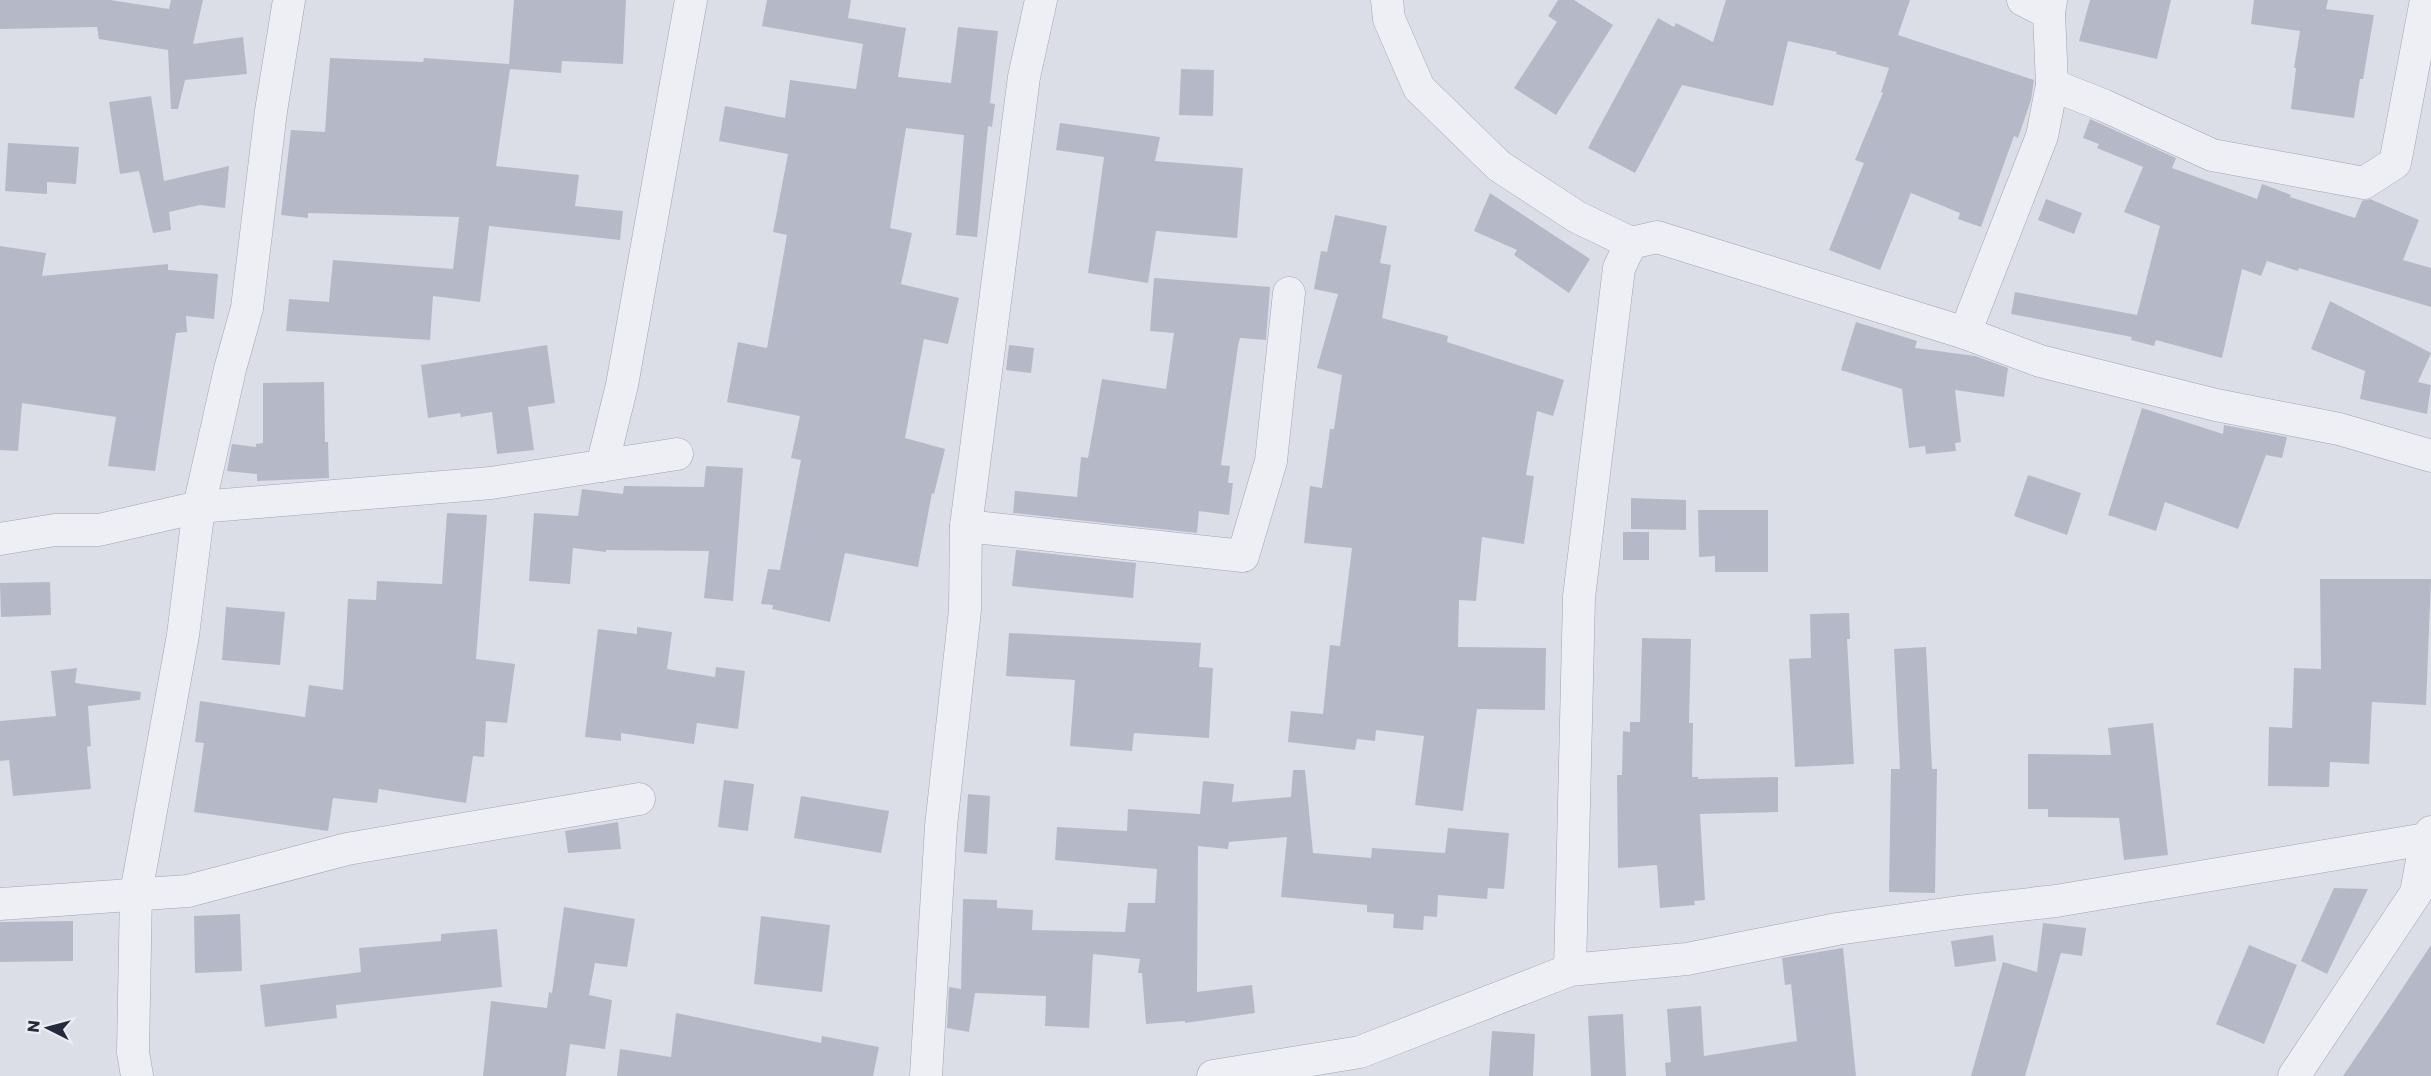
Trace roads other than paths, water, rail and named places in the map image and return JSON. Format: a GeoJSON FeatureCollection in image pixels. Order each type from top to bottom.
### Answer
{"type":"FeatureCollection","features":[{"type":"Feature","properties":{"kind":"street"},"geometry":{"type":"LineString","coordinates":[[137,1076],[133,1052],[136,893],[183,634],[200,507],[230,369],[247,308],[271,111],[289,0]]}},
{"type":"Feature","properties":{"kind":"street"},"geometry":{"type":"LineString","coordinates":[[602,466],[622,385],[691,0]]}},
{"type":"Feature","properties":{"kind":"street"},"geometry":{"type":"LineString","coordinates":[[926,1076],[941,826],[965,610],[966,526],[1024,77],[1041,0]]}},
{"type":"Feature","properties":{"kind":"street"},"geometry":{"type":"LineString","coordinates":[[1387,0],[1389,18],[1419,88],[1499,166],[1577,217],[1631,243],[1657,237],[1965,333],[2040,361],[2216,405],[2338,429],[2431,456]]}},
{"type":"Feature","properties":{"kind":"street"},"geometry":{"type":"LineString","coordinates":[[2052,85],[2103,105],[2212,154],[2364,183],[2395,163],[2426,0]]}},
{"type":"Feature","properties":{"kind":"street"},"geometry":{"type":"LineString","coordinates":[[1965,333],[2042,136],[2052,85],[2041,4]]}},
{"type":"Feature","properties":{"kind":"street"},"geometry":{"type":"LineString","coordinates":[[1570,970],[1579,597],[1619,268],[1631,243]]}},
{"type":"Feature","properties":{"kind":"street"},"geometry":{"type":"LineString","coordinates":[[966,526],[1243,556],[1272,461],[1289,293]]}},
{"type":"Feature","properties":{"kind":"street"},"geometry":{"type":"LineString","coordinates":[[0,539],[55,530],[99,530],[200,507],[492,483],[678,454]]}},
{"type":"Feature","properties":{"kind":"street"},"geometry":{"type":"LineString","coordinates":[[0,904],[188,891],[347,849],[639,800]]}},
{"type":"Feature","properties":{"kind":"street"},"geometry":{"type":"LineString","coordinates":[[1213,1076],[1353,1064],[1570,970],[1687,959],[1837,929],[2056,901],[2428,835],[2424,897],[2294,1076]]}}]}
